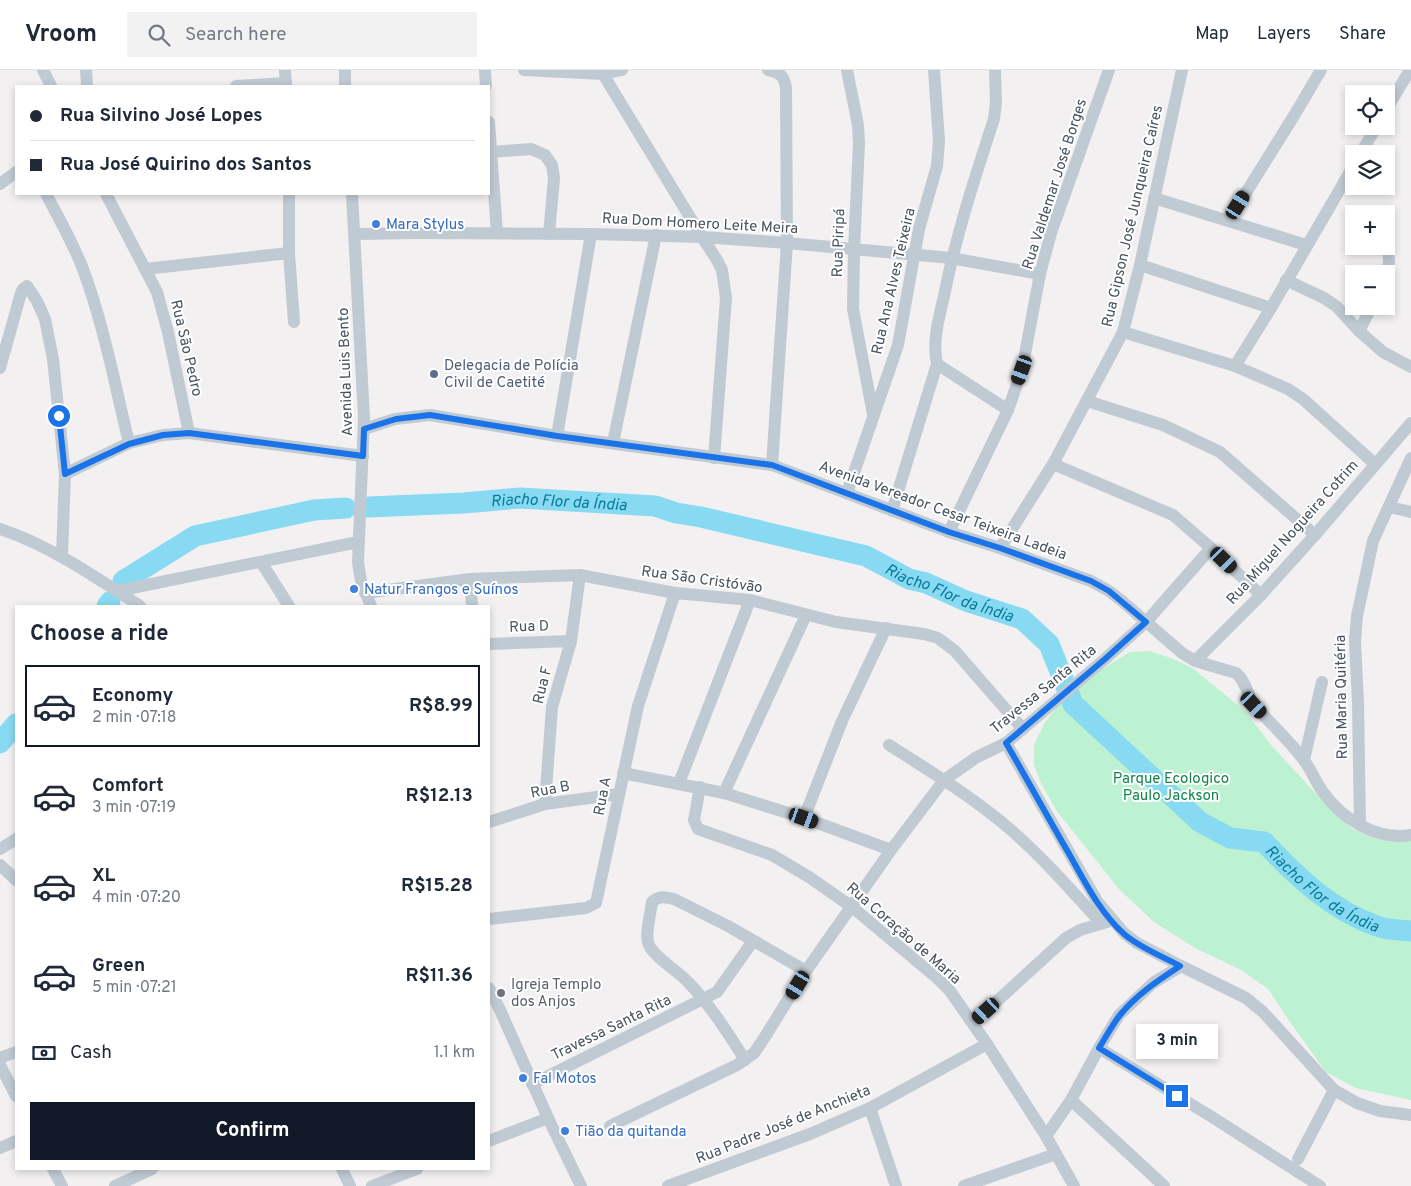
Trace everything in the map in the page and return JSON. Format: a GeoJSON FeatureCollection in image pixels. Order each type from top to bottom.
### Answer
{"type":"FeatureCollection","features":[{"type":"Feature","properties":{"kind":"street"},"geometry":{"type":"LineString","coordinates":[[43,70],[50,85]]}},
{"type":"Feature","properties":{"kind":"street"},"geometry":{"type":"LineString","coordinates":[[86,70],[87,85]]}},
{"type":"Feature","properties":{"kind":"street"},"geometry":{"type":"LineString","coordinates":[[285,70],[286,85]]}},
{"type":"Feature","properties":{"kind":"street"},"geometry":{"type":"LineString","coordinates":[[345,70],[345,85]]}},
{"type":"Feature","properties":{"kind":"street"},"geometry":{"type":"LineString","coordinates":[[485,70],[486,85]]}},
{"type":"Feature","properties":{"kind":"street"},"geometry":{"type":"LineString","coordinates":[[524,70],[603,74],[622,70]]}},
{"type":"Feature","properties":{"kind":"street"},"geometry":{"type":"LineString","coordinates":[[768,70],[782,76],[785,80],[786,88],[786,243],[772,465]]}},
{"type":"Feature","properties":{"kind":"street","name":"Rua Piripá"},"geometry":{"type":"LineString","coordinates":[[847,70],[858,125],[859,143],[853,309],[873,416]]}},
{"type":"Feature","properties":{"kind":"street","name":"Rua Ana Alves Teixeira"},"geometry":{"type":"LineString","coordinates":[[846,493],[898,345],[919,229],[938,166],[934,70]]}},
{"type":"Feature","properties":{"kind":"street"},"geometry":{"type":"LineString","coordinates":[[892,511],[937,364],[935,355],[936,335],[951,258],[994,119],[996,102],[995,70]]}},
{"type":"Feature","properties":{"kind":"street","name":"Rua Valdemar José Borges"},"geometry":{"type":"LineString","coordinates":[[949,532],[1008,410],[1022,370],[1040,274],[1051,234],[1109,70]]}},
{"type":"Feature","properties":{"kind":"street","name":"Rua Gipson José Junqueira Caíres"},"geometry":{"type":"LineString","coordinates":[[1000,548],[1053,464],[1123,332],[1140,265],[1182,70]]}},
{"type":"Feature","properties":{"kind":"street"},"geometry":{"type":"LineString","coordinates":[[1229,220],[1296,114],[1321,70]]}},
{"type":"Feature","properties":{"kind":"street"},"geometry":{"type":"LineString","coordinates":[[1395,95],[1410,70]]}},
{"type":"Feature","properties":{"kind":"street"},"geometry":{"type":"LineString","coordinates":[[603,74],[722,270],[726,298],[714,458]]}},
{"type":"Feature","properties":{"kind":"street"},"geometry":{"type":"LineString","coordinates":[[490,137],[497,233]]}},
{"type":"Feature","properties":{"kind":"street"},"geometry":{"type":"LineString","coordinates":[[491,152],[532,149],[545,155],[552,165],[554,178],[549,234]]}},
{"type":"Feature","properties":{"kind":"street"},"geometry":{"type":"LineString","coordinates":[[0,184],[15,173]]}},
{"type":"Feature","properties":{"kind":"street"},"geometry":{"type":"LineString","coordinates":[[1235,366],[1345,180]]}},
{"type":"Feature","properties":{"kind":"street"},"geometry":{"type":"LineString","coordinates":[[47,195],[83,269],[105,341],[129,444]]}},
{"type":"Feature","properties":{"kind":"street","name":"Rua São Pedro"},"geometry":{"type":"LineString","coordinates":[[107,195],[157,292],[163,311],[189,433]]}},
{"type":"Feature","properties":{"kind":"street"},"geometry":{"type":"LineString","coordinates":[[289,195],[289,253],[294,322]]}},
{"type":"Feature","properties":{"kind":"street","name":"Avenida Luis Bento"},"geometry":{"type":"LineString","coordinates":[[352,195],[364,429],[358,542],[359,571],[371,605]]}},
{"type":"Feature","properties":{"kind":"street"},"geometry":{"type":"LineString","coordinates":[[1154,198],[1229,220],[1306,246]]}},
{"type":"Feature","properties":{"kind":"street","name":"Rua Dom Homero Leite Meira"},"geometry":{"type":"LineString","coordinates":[[355,234],[419,232],[702,237],[951,258],[1040,274]]}},
{"type":"Feature","properties":{"kind":"street"},"geometry":{"type":"LineString","coordinates":[[557,436],[591,234]]}},
{"type":"Feature","properties":{"kind":"street"},"geometry":{"type":"LineString","coordinates":[[613,442],[656,236]]}},
{"type":"Feature","properties":{"kind":"street"},"geometry":{"type":"LineString","coordinates":[[145,270],[289,253]]}},
{"type":"Feature","properties":{"kind":"street"},"geometry":{"type":"LineString","coordinates":[[1140,265],[1271,308]]}},
{"type":"Feature","properties":{"kind":"street"},"geometry":{"type":"LineString","coordinates":[[1286,280],[1324,298],[1336,306],[1359,331],[1383,352],[1400,363],[1411,367]]}},
{"type":"Feature","properties":{"kind":"street"},"geometry":{"type":"LineString","coordinates":[[0,368],[21,293],[27,286],[37,301],[50,335],[65,474],[62,556]]}},
{"type":"Feature","properties":{"kind":"street"},"geometry":{"type":"LineString","coordinates":[[1359,331],[1367,315]]}},
{"type":"Feature","properties":{"kind":"street"},"geometry":{"type":"LineString","coordinates":[[1123,332],[1235,366],[1288,389],[1302,399],[1375,464]]}},
{"type":"Feature","properties":{"kind":"street"},"geometry":{"type":"LineString","coordinates":[[937,364],[1008,410]]}},
{"type":"Feature","properties":{"kind":"street"},"geometry":{"type":"LineString","coordinates":[[1087,400],[1163,425],[1220,452],[1315,535]]}},
{"type":"Feature","properties":{"kind":"street","name":"Avenida Vereador Cesar Teixeira Ladeia"},"geometry":{"type":"LineString","coordinates":[[364,429],[396,419],[430,415],[557,436],[613,442],[772,465],[949,532],[1000,548],[1091,581],[1109,591],[1182,653],[1195,661],[1236,673],[1240,677],[1254,705],[1304,760],[1323,792],[1335,807],[1360,826],[1392,836],[1411,835]]}},
{"type":"Feature","properties":{"kind":"street","name":"Rua Miguel Nogueira Cotrim"},"geometry":{"type":"LineString","coordinates":[[1195,661],[1260,595],[1315,535],[1411,423]]}},
{"type":"Feature","properties":{"kind":"street"},"geometry":{"type":"LineString","coordinates":[[65,474],[129,444],[163,435],[189,433],[363,456]]}},
{"type":"Feature","properties":{"kind":"street","name":"Rua Maria Quitéria"},"geometry":{"type":"LineString","coordinates":[[1360,826],[1355,641],[1357,616],[1373,541],[1411,458]]}},
{"type":"Feature","properties":{"kind":"street"},"geometry":{"type":"LineString","coordinates":[[1053,464],[1173,514],[1260,595]]}},
{"type":"Feature","properties":{"kind":"street"},"geometry":{"type":"LineString","coordinates":[[1389,507],[1411,512]]}},
{"type":"Feature","properties":{"kind":"street"},"geometry":{"type":"LineString","coordinates":[[0,529],[35,542],[62,556],[138,605]]}},
{"type":"Feature","properties":{"kind":"street"},"geometry":{"type":"LineString","coordinates":[[117,591],[358,542]]}},
{"type":"Feature","properties":{"kind":"street","name":"Travessa Santa Rita"},"geometry":{"type":"LineString","coordinates":[[610,1126],[745,1060],[754,1053],[773,1026],[806,971],[891,850],[944,780],[977,757],[1006,743],[1112,653],[1146,622],[1211,548]]}},
{"type":"Feature","properties":{"kind":"street"},"geometry":{"type":"LineString","coordinates":[[261,562],[288,605]]}},
{"type":"Feature","properties":{"kind":"street","name":"Rua São Cristóvão"},"geometry":{"type":"LineString","coordinates":[[365,593],[470,579],[580,575],[675,593],[750,600],[806,615],[846,623],[924,634],[938,638],[956,651],[1023,729]]}},
{"type":"Feature","properties":{"kind":"street","name":"Rua F"},"geometry":{"type":"LineString","coordinates":[[545,804],[552,708],[570,641],[580,575]]}},
{"type":"Feature","properties":{"kind":"street"},"geometry":{"type":"LineString","coordinates":[[470,579],[472,605]]}},
{"type":"Feature","properties":{"kind":"street","name":"Rua A"},"geometry":{"type":"LineString","coordinates":[[490,919],[586,908],[593,905],[598,898],[642,688],[675,593]]}},
{"type":"Feature","properties":{"kind":"street"},"geometry":{"type":"LineString","coordinates":[[679,783],[750,600]]}},
{"type":"Feature","properties":{"kind":"street"},"geometry":{"type":"LineString","coordinates":[[724,793],[806,615]]}},
{"type":"Feature","properties":{"kind":"street"},"geometry":{"type":"LineString","coordinates":[[804,818],[842,721],[886,628]]}},
{"type":"Feature","properties":{"kind":"street","name":"Rua D"},"geometry":{"type":"LineString","coordinates":[[490,644],[570,641]]}},
{"type":"Feature","properties":{"kind":"street"},"geometry":{"type":"LineString","coordinates":[[1304,760],[1322,682]]}},
{"type":"Feature","properties":{"kind":"street"},"geometry":{"type":"LineString","coordinates":[[1006,743],[1097,901],[1106,922]]}},
{"type":"Feature","properties":{"kind":"street"},"geometry":{"type":"LineString","coordinates":[[888,745],[944,780],[1010,829],[1106,922],[1137,943],[1246,998],[1263,1012],[1334,1090],[1357,1103],[1380,1111],[1411,1115]]}},
{"type":"Feature","properties":{"kind":"street"},"geometry":{"type":"LineString","coordinates":[[623,773],[724,793],[804,818],[891,850]]}},
{"type":"Feature","properties":{"kind":"street","name":"Rua Coração de Maria"},"geometry":{"type":"LineString","coordinates":[[700,787],[694,820],[698,829],[772,855],[809,877],[852,907],[950,991],[987,1044],[1046,1136],[1074,1186]]}},
{"type":"Feature","properties":{"kind":"street","name":"Rua B"},"geometry":{"type":"LineString","coordinates":[[490,822],[545,804],[619,794]]}},
{"type":"Feature","properties":{"kind":"street"},"geometry":{"type":"LineString","coordinates":[[0,849],[15,840]]}},
{"type":"Feature","properties":{"kind":"street"},"geometry":{"type":"LineString","coordinates":[[0,865],[15,879]]}},
{"type":"Feature","properties":{"kind":"street","name":"Travessa Santa Rita"},"geometry":{"type":"LineString","coordinates":[[745,1060],[704,999],[686,980],[657,955],[648,943],[647,937],[652,902],[659,897],[674,899],[806,971]]}},
{"type":"Feature","properties":{"kind":"street"},"geometry":{"type":"LineString","coordinates":[[973,1023],[1066,938],[1075,932],[1106,922]]}},
{"type":"Feature","properties":{"kind":"street","name":"Travessa Santa Rita"},"geometry":{"type":"LineString","coordinates":[[532,1084],[717,992],[753,941]]}},
{"type":"Feature","properties":{"kind":"street"},"geometry":{"type":"LineString","coordinates":[[1046,1136],[1071,1100],[1099,1048],[1120,1015],[1133,1000],[1153,983],[1180,966]]}},
{"type":"Feature","properties":{"kind":"street"},"geometry":{"type":"LineString","coordinates":[[490,993],[494,1012],[532,1084],[581,1186]]}},
{"type":"Feature","properties":{"kind":"street","name":"Rua Padre José de Anchieta"},"geometry":{"type":"LineString","coordinates":[[668,1186],[810,1134],[870,1108],[987,1044]]}},
{"type":"Feature","properties":{"kind":"street"},"geometry":{"type":"LineString","coordinates":[[1099,1048],[1320,1186]]}},
{"type":"Feature","properties":{"kind":"street"},"geometry":{"type":"LineString","coordinates":[[0,1058],[15,1052]]}},
{"type":"Feature","properties":{"kind":"street"},"geometry":{"type":"LineString","coordinates":[[0,1065],[15,1094]]}},
{"type":"Feature","properties":{"kind":"street"},"geometry":{"type":"LineString","coordinates":[[1298,1159],[1334,1090]]}},
{"type":"Feature","properties":{"kind":"street"},"geometry":{"type":"LineString","coordinates":[[1071,1100],[1164,1186]]}},
{"type":"Feature","properties":{"kind":"street"},"geometry":{"type":"LineString","coordinates":[[870,1108],[896,1186]]}},
{"type":"Feature","properties":{"kind":"street"},"geometry":{"type":"LineString","coordinates":[[490,1141],[548,1118]]}},
{"type":"Feature","properties":{"kind":"street"},"geometry":{"type":"LineString","coordinates":[[0,1148],[15,1141]]}},
{"type":"Feature","properties":{"kind":"street"},"geometry":{"type":"LineString","coordinates":[[964,1186],[1056,1154]]}},
{"type":"Feature","properties":{"kind":"street"},"geometry":{"type":"LineString","coordinates":[[54,1170],[62,1186]]}},
{"type":"Feature","properties":{"kind":"street"},"geometry":{"type":"LineString","coordinates":[[115,1186],[150,1170]]}},
{"type":"Feature","properties":{"kind":"street"},"geometry":{"type":"LineString","coordinates":[[342,1170],[350,1186]]}},
{"type":"Feature","properties":{"kind":"street"},"geometry":{"type":"LineString","coordinates":[[372,1186],[414,1170]]}},
{"type":"Feature","properties":{"kind":"green space","name":"Parque Ecologico Paulo Jackson"},"geometry":{"type":"Polygon","coordinates":[[[1149,651],[1171,658],[1194,669],[1246,712],[1271,745],[1319,797],[1351,828],[1370,837],[1385,841],[1411,840],[1411,1100],[1356,1088],[1326,1072],[1268,989],[1241,970],[1195,948],[1154,922],[1119,889],[1056,810],[1041,783],[1034,765],[1034,745],[1044,724],[1077,685],[1130,652],[1149,651]]]}},
{"type":"Feature","properties":{"kind":"waterway","name":"Riacho Flor da Índia"},"geometry":{"type":"LineString","coordinates":[[368,507],[464,503],[520,498],[655,506],[676,513],[701,517],[866,556],[909,579],[926,583],[966,601],[1022,619],[1049,644],[1073,704],[1200,822],[1230,838],[1264,842],[1302,880],[1345,911],[1377,926],[1411,931]]}},
{"type":"Feature","properties":{"kind":"waterway","name":"Riacho Flor da Índia"},"geometry":{"type":"LineString","coordinates":[[123,581],[195,536],[314,510],[346,508]]}},
{"type":"Feature","properties":{"kind":"waterway","name":"Riacho Flor da Índia"},"geometry":{"type":"LineString","coordinates":[[0,743],[15,725]]}},
{"type":"Feature","properties":{"kind":"place","name":"Mara Stylus"},"geometry":{"type":"Point","coordinates":[376,224]}},
{"type":"Feature","properties":{"kind":"place","name":"Delegacia de Polícia Civil de Caetité"},"geometry":{"type":"Point","coordinates":[434,374]}},
{"type":"Feature","properties":{"kind":"place","name":"Natur Frangos e Suínos"},"geometry":{"type":"Point","coordinates":[354,589]}},
{"type":"Feature","properties":{"kind":"place","name":"Igreja Templo dos Anjos"},"geometry":{"type":"Point","coordinates":[501,993]}},
{"type":"Feature","properties":{"kind":"place","name":"Fal Motos"},"geometry":{"type":"Point","coordinates":[523,1078]}},
{"type":"Feature","properties":{"kind":"place","name":"Tião da quitanda"},"geometry":{"type":"Point","coordinates":[565,1131]}},
{"type":"Feature","properties":{"kind":"route"},"geometry":{"type":"LineString","coordinates":[[59,416],[65,474],[129,444],[163,435],[189,433],[363,456],[364,429],[408,416],[430,415],[557,436],[613,442],[772,465],[949,532],[1000,548],[1091,581],[1109,591],[1146,622],[1042,714],[1006,743],[1097,901],[1124,934],[1180,966],[1153,983],[1133,1000],[1120,1015],[1099,1048],[1177,1096]]}}]}
